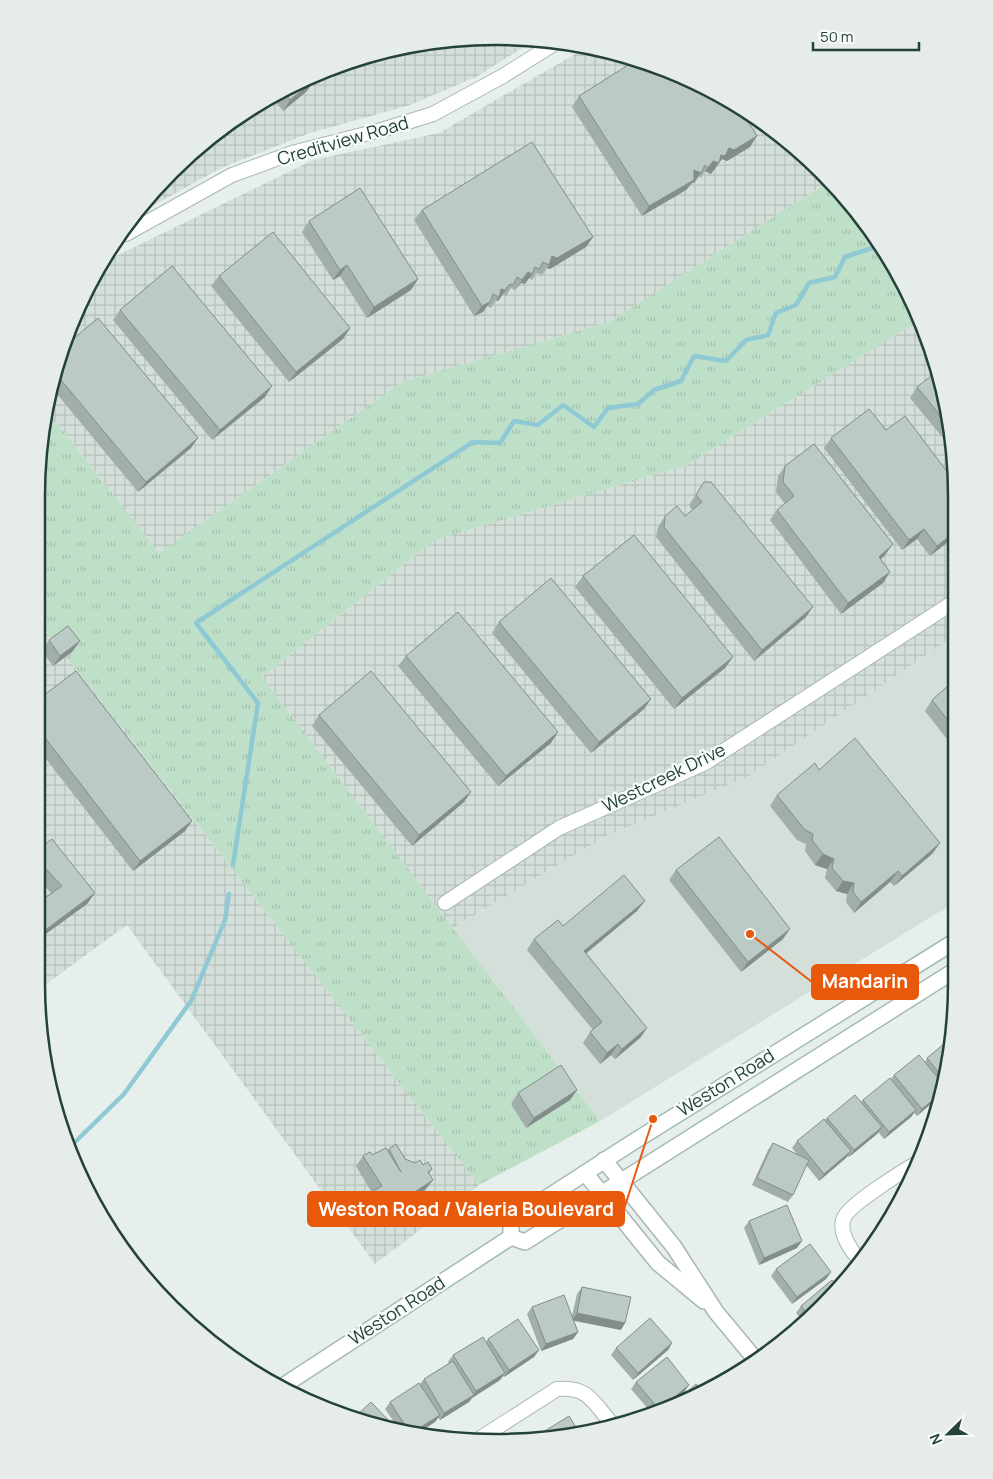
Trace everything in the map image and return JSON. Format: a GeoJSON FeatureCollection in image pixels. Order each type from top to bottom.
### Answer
{"type":"FeatureCollection","features":[{"type":"Feature","properties":{"kind":"main road","name":"Weston Road"},"geometry":{"type":"LineString","coordinates":[[511,1236],[511,1221],[604,1160],[948,946]]}},
{"type":"Feature","properties":{"kind":"main road","name":"Weston Road"},"geometry":{"type":"LineString","coordinates":[[511,1236],[525,1242],[948,974]]}},
{"type":"Feature","properties":{"kind":"main road"},"geometry":{"type":"LineString","coordinates":[[604,1160],[674,1248],[716,1312],[752,1355]]}},
{"type":"Feature","properties":{"kind":"main road"},"geometry":{"type":"LineString","coordinates":[[585,1173],[658,1263],[716,1312]]}},
{"type":"Feature","properties":{"kind":"main road","name":"Weston Road"},"geometry":{"type":"LineString","coordinates":[[288,1383],[511,1236]]}},
{"type":"Feature","properties":{"kind":"street","name":"Creditview Road"},"geometry":{"type":"LineString","coordinates":[[132,231],[232,175],[292,153],[434,114],[503,76],[547,48]]}},
{"type":"Feature","properties":{"kind":"street","name":"Westcreek Drive"},"geometry":{"type":"LineString","coordinates":[[445,903],[559,828],[705,763],[948,606]]}},
{"type":"Feature","properties":{"kind":"street"},"geometry":{"type":"LineString","coordinates":[[856,1255],[846,1240],[842,1226],[845,1215],[892,1178],[907,1169]]}},
{"type":"Feature","properties":{"kind":"street"},"geometry":{"type":"LineString","coordinates":[[487,1434],[557,1389],[572,1388],[586,1394],[609,1420]]}},
{"type":"Feature","properties":{"kind":"shaded area"},"geometry":{"type":"Polygon","coordinates":[[[467,46],[525,46],[476,77],[410,105],[310,133],[223,167],[150,207],[177,177],[222,138],[271,105],[324,79],[380,60],[438,49],[467,46]]]}},
{"type":"Feature","properties":{"kind":"shaded area"},"geometry":{"type":"Polygon","coordinates":[[[577,53],[613,60],[642,69],[669,79],[722,105],[771,138],[823,185],[609,322],[402,382],[159,553],[52,417],[60,380],[79,324],[114,257],[313,160],[439,133],[577,53]]]}},
{"type":"Feature","properties":{"kind":"shaded area"},"geometry":{"type":"Polygon","coordinates":[[[914,324],[933,380],[944,438],[948,496],[948,640],[749,776],[606,836],[453,928],[262,677],[435,540],[687,465],[914,324]]]}},
{"type":"Feature","properties":{"kind":"shaded area"},"geometry":{"type":"Polygon","coordinates":[[[45,630],[479,1185],[375,1264],[127,925],[45,985],[45,630]]]}},
{"type":"Feature","properties":{"kind":"shaded area"},"geometry":{"type":"Polygon","coordinates":[[[948,640],[948,907],[600,1121],[453,928],[606,836],[749,776],[948,640]]]}},
{"type":"Feature","properties":{"kind":"shaded area"},"geometry":{"type":"Polygon","coordinates":[[[119,1230],[146,1267],[138,1257],[119,1230]]]}},
{"type":"Feature","properties":{"kind":"green space"},"geometry":{"type":"Polygon","coordinates":[[[823,185],[855,222],[872,246],[888,271],[914,324],[687,465],[435,540],[262,677],[600,1121],[479,1185],[45,630],[45,496],[49,438],[52,417],[159,553],[402,382],[609,322],[823,185]]]}},
{"type":"Feature","properties":{"kind":"building"},"geometry":{"type":"Polygon","coordinates":[[[628,65],[669,79],[722,105],[748,122],[757,136],[734,150],[729,148],[725,156],[721,155],[719,163],[713,161],[708,168],[705,165],[701,173],[694,170],[694,180],[649,206],[579,96],[628,65]]]}},
{"type":"Feature","properties":{"kind":"building"},"geometry":{"type":"Polygon","coordinates":[[[305,88],[290,100],[287,97],[305,88]]]}},
{"type":"Feature","properties":{"kind":"building"},"geometry":{"type":"Polygon","coordinates":[[[532,142],[593,237],[557,258],[552,256],[549,265],[543,262],[539,269],[535,267],[532,274],[528,272],[522,280],[517,277],[513,285],[510,284],[505,290],[501,289],[499,297],[493,294],[490,302],[482,306],[422,210],[532,142]]]}},
{"type":"Feature","properties":{"kind":"building"},"geometry":{"type":"Polygon","coordinates":[[[360,188],[418,279],[374,307],[347,265],[340,270],[309,221],[360,188]]]}},
{"type":"Feature","properties":{"kind":"building"},"geometry":{"type":"Polygon","coordinates":[[[273,232],[350,328],[296,372],[219,276],[273,232]]]}},
{"type":"Feature","properties":{"kind":"building"},"geometry":{"type":"Polygon","coordinates":[[[172,266],[272,386],[220,430],[120,310],[172,266]]]}},
{"type":"Feature","properties":{"kind":"building"},"geometry":{"type":"Polygon","coordinates":[[[98,318],[198,438],[146,482],[60,379],[74,339],[98,318]]]}},
{"type":"Feature","properties":{"kind":"building"},"geometry":{"type":"Polygon","coordinates":[[[932,375],[940,415],[917,387],[932,375]]]}},
{"type":"Feature","properties":{"kind":"building"},"geometry":{"type":"Polygon","coordinates":[[[869,409],[886,430],[905,416],[947,472],[948,537],[937,546],[924,529],[909,540],[831,438],[869,409]]]}},
{"type":"Feature","properties":{"kind":"building"},"geometry":{"type":"Polygon","coordinates":[[[814,444],[893,544],[879,557],[890,572],[848,603],[777,510],[794,496],[783,482],[785,466],[814,444]]]}},
{"type":"Feature","properties":{"kind":"building"},"geometry":{"type":"Polygon","coordinates":[[[704,482],[711,482],[813,607],[762,650],[664,527],[665,516],[677,506],[685,516],[702,502],[696,495],[704,482]]]}},
{"type":"Feature","properties":{"kind":"building"},"geometry":{"type":"Polygon","coordinates":[[[634,535],[733,657],[682,698],[583,576],[634,535]]]}},
{"type":"Feature","properties":{"kind":"building"},"geometry":{"type":"Polygon","coordinates":[[[551,578],[651,699],[599,742],[499,622],[551,578]]]}},
{"type":"Feature","properties":{"kind":"building"},"geometry":{"type":"Polygon","coordinates":[[[458,612],[558,732],[506,776],[406,656],[458,612]]]}},
{"type":"Feature","properties":{"kind":"building"},"geometry":{"type":"Polygon","coordinates":[[[68,626],[80,641],[60,656],[49,640],[68,626]]]}},
{"type":"Feature","properties":{"kind":"building"},"geometry":{"type":"Polygon","coordinates":[[[76,671],[192,821],[140,861],[45,738],[45,694],[76,671]]]}},
{"type":"Feature","properties":{"kind":"building"},"geometry":{"type":"Polygon","coordinates":[[[371,671],[471,792],[419,835],[319,715],[371,671]]]}},
{"type":"Feature","properties":{"kind":"building"},"geometry":{"type":"Polygon","coordinates":[[[948,686],[948,720],[932,700],[948,686]]]}},
{"type":"Feature","properties":{"kind":"building"},"geometry":{"type":"Polygon","coordinates":[[[855,738],[940,843],[902,876],[898,871],[861,902],[853,892],[854,883],[843,881],[832,868],[834,859],[823,854],[812,840],[813,834],[805,830],[777,795],[815,763],[819,770],[855,738]]]}},
{"type":"Feature","properties":{"kind":"building"},"geometry":{"type":"Polygon","coordinates":[[[719,837],[790,929],[748,962],[676,870],[719,837]]]}},
{"type":"Feature","properties":{"kind":"building"},"geometry":{"type":"Polygon","coordinates":[[[52,839],[95,893],[45,930],[45,898],[62,886],[45,870],[45,844],[52,839]]]}},
{"type":"Feature","properties":{"kind":"building"},"geometry":{"type":"Polygon","coordinates":[[[624,875],[645,901],[584,951],[647,1028],[622,1049],[618,1044],[607,1053],[590,1032],[602,1022],[534,939],[558,920],[563,926],[624,875]]]}},
{"type":"Feature","properties":{"kind":"building"},"geometry":{"type":"Polygon","coordinates":[[[943,1044],[939,1072],[927,1058],[943,1044]]]}},
{"type":"Feature","properties":{"kind":"building"},"geometry":{"type":"Polygon","coordinates":[[[919,1055],[938,1077],[933,1100],[922,1109],[894,1075],[919,1055]]]}},
{"type":"Feature","properties":{"kind":"building"},"geometry":{"type":"Polygon","coordinates":[[[561,1065],[577,1090],[534,1118],[518,1093],[561,1065]]]}},
{"type":"Feature","properties":{"kind":"building"},"geometry":{"type":"Polygon","coordinates":[[[890,1078],[916,1110],[889,1132],[863,1100],[890,1078]]]}},
{"type":"Feature","properties":{"kind":"building"},"geometry":{"type":"Polygon","coordinates":[[[855,1095],[882,1127],[854,1150],[827,1118],[855,1095]]]}},
{"type":"Feature","properties":{"kind":"building"},"geometry":{"type":"Polygon","coordinates":[[[824,1119],[851,1151],[824,1174],[797,1141],[824,1119]]]}},
{"type":"Feature","properties":{"kind":"building"},"geometry":{"type":"Polygon","coordinates":[[[773,1143],[809,1160],[793,1195],[757,1178],[773,1143]]]}},
{"type":"Feature","properties":{"kind":"building"},"geometry":{"type":"Polygon","coordinates":[[[396,1144],[405,1159],[415,1163],[420,1160],[423,1165],[428,1162],[432,1169],[428,1172],[433,1180],[395,1205],[397,1208],[387,1214],[373,1191],[382,1186],[363,1156],[370,1152],[372,1155],[386,1148],[401,1172],[389,1149],[396,1144]]]}},
{"type":"Feature","properties":{"kind":"building"},"geometry":{"type":"Polygon","coordinates":[[[787,1205],[802,1241],[764,1258],[749,1221],[787,1205]]]}},
{"type":"Feature","properties":{"kind":"building"},"geometry":{"type":"Polygon","coordinates":[[[810,1244],[831,1272],[797,1297],[776,1269],[810,1244]]]}},
{"type":"Feature","properties":{"kind":"building"},"geometry":{"type":"Polygon","coordinates":[[[832,1280],[834,1282],[806,1312],[801,1306],[832,1280]]]}},
{"type":"Feature","properties":{"kind":"building"},"geometry":{"type":"Polygon","coordinates":[[[582,1287],[631,1297],[625,1323],[577,1313],[582,1287]]]}},
{"type":"Feature","properties":{"kind":"building"},"geometry":{"type":"Polygon","coordinates":[[[564,1295],[578,1332],[546,1344],[532,1307],[564,1295]]]}},
{"type":"Feature","properties":{"kind":"building"},"geometry":{"type":"Polygon","coordinates":[[[650,1318],[672,1343],[638,1373],[616,1348],[650,1318]]]}},
{"type":"Feature","properties":{"kind":"building"},"geometry":{"type":"Polygon","coordinates":[[[518,1319],[539,1350],[509,1370],[488,1339],[518,1319]]]}},
{"type":"Feature","properties":{"kind":"building"},"geometry":{"type":"Polygon","coordinates":[[[483,1337],[505,1373],[476,1391],[453,1355],[483,1337]]]}},
{"type":"Feature","properties":{"kind":"building"},"geometry":{"type":"Polygon","coordinates":[[[667,1357],[689,1385],[674,1398],[655,1405],[636,1382],[667,1357]]]}},
{"type":"Feature","properties":{"kind":"building"},"geometry":{"type":"Polygon","coordinates":[[[453,1361],[474,1395],[444,1413],[424,1379],[453,1361]]]}},
{"type":"Feature","properties":{"kind":"building"},"geometry":{"type":"Polygon","coordinates":[[[419,1383],[440,1415],[421,1427],[405,1424],[390,1402],[419,1383]]]}},
{"type":"Feature","properties":{"kind":"building"},"geometry":{"type":"Polygon","coordinates":[[[371,1402],[389,1421],[380,1419],[360,1413],[371,1402]]]}},
{"type":"Feature","properties":{"kind":"building"},"geometry":{"type":"Polygon","coordinates":[[[569,1416],[575,1427],[555,1430],[545,1431],[569,1416]]]}},
{"type":"Feature","properties":{"kind":"waterway"},"geometry":{"type":"LineString","coordinates":[[233,865],[258,703],[196,623],[473,442],[500,443],[514,421],[538,425],[563,405],[594,427],[608,408],[638,404],[654,390],[681,381],[694,356],[726,361],[746,340],[768,335],[776,313],[796,305],[809,283],[835,277],[845,257],[873,248]]}},
{"type":"Feature","properties":{"kind":"waterway"},"geometry":{"type":"LineString","coordinates":[[74,1143],[124,1094],[191,1001],[225,920],[229,894]]}},
{"type":"Feature","properties":{"kind":"place","name":"Mandarin"},"geometry":{"type":"Point","coordinates":[750,934]}},
{"type":"Feature","properties":{"kind":"place","name":"Weston Road / Valeria Boulevard"},"geometry":{"type":"Point","coordinates":[653,1119]}}]}
